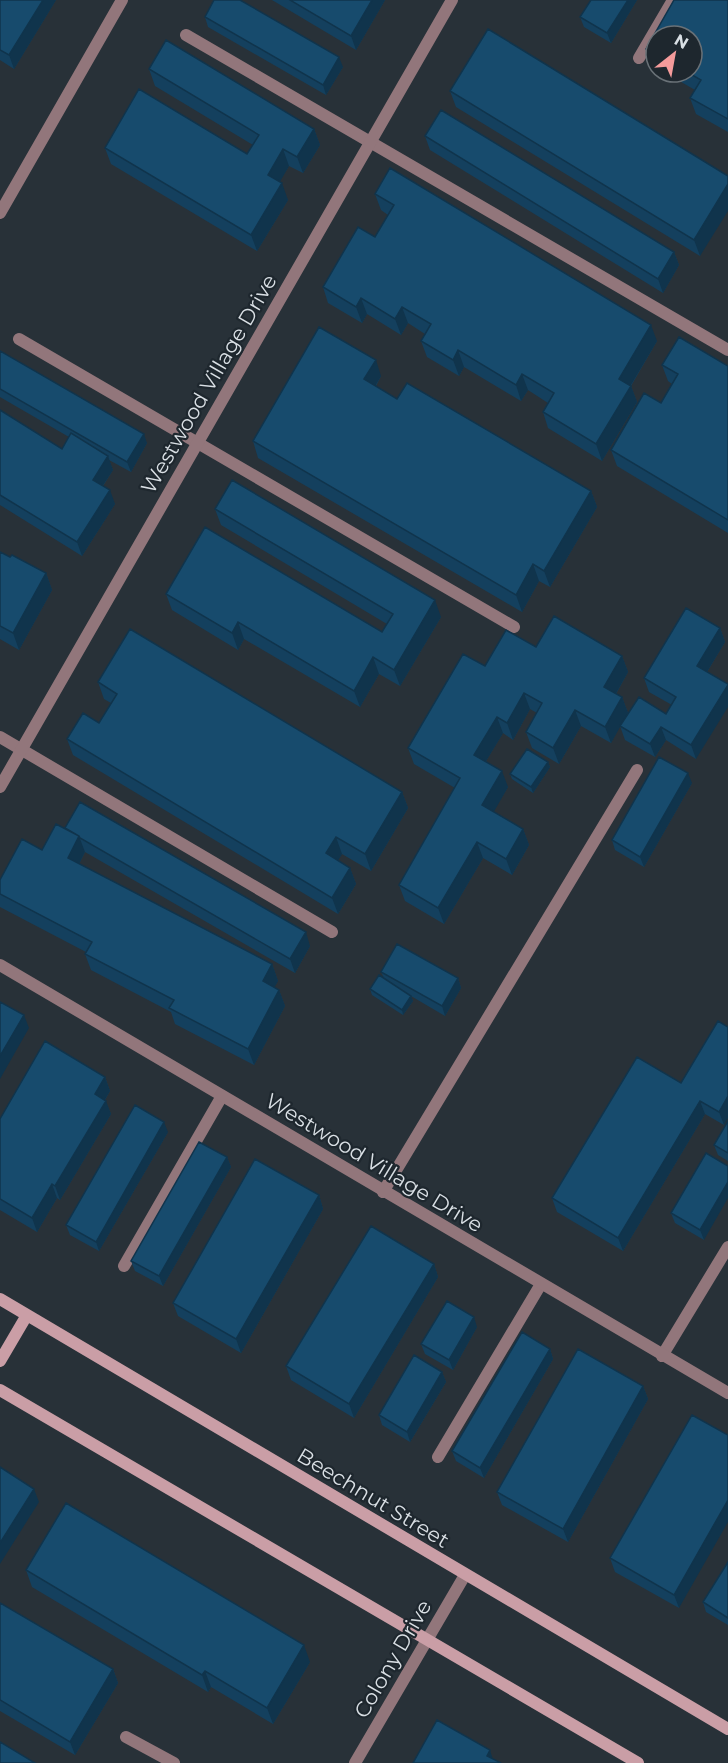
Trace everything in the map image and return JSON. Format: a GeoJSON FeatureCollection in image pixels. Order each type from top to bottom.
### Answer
{"type":"FeatureCollection","features":[{"type":"Feature","properties":{"kind":"main road","name":"Beechnut Street"},"geometry":{"type":"LineString","coordinates":[[0,1299],[728,1730]]}},
{"type":"Feature","properties":{"kind":"main road"},"geometry":{"type":"LineString","coordinates":[[0,1361],[27,1316]]}},
{"type":"Feature","properties":{"kind":"main road"},"geometry":{"type":"LineString","coordinates":[[0,1390],[638,1763]]}},
{"type":"Feature","properties":{"kind":"street"},"geometry":{"type":"LineString","coordinates":[[0,213],[122,0]]}},
{"type":"Feature","properties":{"kind":"street","name":"Westwood Village Drive"},"geometry":{"type":"LineString","coordinates":[[0,787],[452,0]]}},
{"type":"Feature","properties":{"kind":"street"},"geometry":{"type":"LineString","coordinates":[[639,58],[673,0]]}},
{"type":"Feature","properties":{"kind":"street"},"geometry":{"type":"LineString","coordinates":[[186,35],[728,350]]}},
{"type":"Feature","properties":{"kind":"street"},"geometry":{"type":"LineString","coordinates":[[19,339],[514,627]]}},
{"type":"Feature","properties":{"kind":"street"},"geometry":{"type":"LineString","coordinates":[[0,737],[332,932]]}},
{"type":"Feature","properties":{"kind":"street"},"geometry":{"type":"LineString","coordinates":[[383,1192],[637,770]]}},
{"type":"Feature","properties":{"kind":"street","name":"Westwood Village Drive"},"geometry":{"type":"LineString","coordinates":[[0,965],[728,1394]]}},
{"type":"Feature","properties":{"kind":"street"},"geometry":{"type":"LineString","coordinates":[[124,1266],[222,1096]]}},
{"type":"Feature","properties":{"kind":"street"},"geometry":{"type":"LineString","coordinates":[[662,1356],[728,1247]]}},
{"type":"Feature","properties":{"kind":"street"},"geometry":{"type":"LineString","coordinates":[[438,1457],[541,1284]]}},
{"type":"Feature","properties":{"kind":"street","name":"Colony Drive"},"geometry":{"type":"LineString","coordinates":[[355,1763],[465,1575]]}},
{"type":"Feature","properties":{"kind":"street"},"geometry":{"type":"LineString","coordinates":[[126,1737],[174,1763]]}},
{"type":"Feature","properties":{"kind":"building"},"geometry":{"type":"Polygon","coordinates":[[[0,0],[43,0],[9,55],[0,50],[0,0]]]}},
{"type":"Feature","properties":{"kind":"building"},"geometry":{"type":"Polygon","coordinates":[[[214,0],[240,0],[339,57],[323,85],[205,17],[214,0]]]}},
{"type":"Feature","properties":{"kind":"building"},"geometry":{"type":"Polygon","coordinates":[[[290,0],[372,0],[351,36],[290,0]]]}},
{"type":"Feature","properties":{"kind":"building"},"geometry":{"type":"Polygon","coordinates":[[[591,0],[628,0],[607,33],[580,17],[591,0]]]}},
{"type":"Feature","properties":{"kind":"building"},"geometry":{"type":"Polygon","coordinates":[[[674,0],[728,0],[728,119],[690,98],[699,84],[704,84],[704,24],[660,24],[674,0]]]}},
{"type":"Feature","properties":{"kind":"building"},"geometry":{"type":"Polygon","coordinates":[[[488,29],[728,176],[728,184],[694,240],[450,91],[488,29]]]}},
{"type":"Feature","properties":{"kind":"building"},"geometry":{"type":"Polygon","coordinates":[[[166,40],[314,129],[297,157],[283,149],[268,175],[282,183],[251,235],[105,148],[139,89],[247,154],[259,135],[149,69],[166,40]]]}},
{"type":"Feature","properties":{"kind":"building"},"geometry":{"type":"Polygon","coordinates":[[[441,110],[674,252],[658,279],[425,136],[441,110]]]}},
{"type":"Feature","properties":{"kind":"building"},"geometry":{"type":"Polygon","coordinates":[[[390,168],[651,325],[619,379],[631,386],[596,444],[543,412],[554,393],[522,374],[516,385],[458,350],[453,360],[421,341],[431,324],[402,307],[395,319],[361,298],[356,307],[323,287],[358,227],[375,237],[394,205],[375,194],[390,168]]]}},
{"type":"Feature","properties":{"kind":"building"},"geometry":{"type":"Polygon","coordinates":[[[319,327],[376,360],[364,379],[397,399],[407,383],[591,491],[544,571],[533,564],[516,595],[253,441],[319,327]]]}},
{"type":"Feature","properties":{"kind":"building"},"geometry":{"type":"Polygon","coordinates":[[[679,337],[728,366],[728,520],[611,450],[644,393],[661,403],[678,374],[662,365],[679,337]]]}},
{"type":"Feature","properties":{"kind":"building"},"geometry":{"type":"Polygon","coordinates":[[[0,351],[144,434],[127,462],[0,389],[0,351]]]}},
{"type":"Feature","properties":{"kind":"building"},"geometry":{"type":"Polygon","coordinates":[[[0,410],[62,449],[71,433],[108,456],[93,480],[110,490],[77,542],[0,495],[0,410]]]}},
{"type":"Feature","properties":{"kind":"building"},"geometry":{"type":"Polygon","coordinates":[[[232,480],[435,600],[394,670],[373,657],[354,691],[238,622],[232,633],[166,594],[205,527],[382,632],[393,614],[215,509],[232,480]]]}},
{"type":"Feature","properties":{"kind":"building"},"geometry":{"type":"Polygon","coordinates":[[[0,552],[10,557],[12,555],[46,573],[13,633],[0,626],[0,552]]]}},
{"type":"Feature","properties":{"kind":"building"},"geometry":{"type":"Polygon","coordinates":[[[686,608],[720,628],[697,666],[728,685],[691,745],[661,727],[650,744],[620,726],[639,697],[666,714],[676,697],[644,678],[686,608]]]}},
{"type":"Feature","properties":{"kind":"building"},"geometry":{"type":"Polygon","coordinates":[[[554,616],[622,656],[604,687],[622,697],[605,727],[575,710],[553,748],[526,732],[542,703],[524,693],[507,723],[497,717],[474,755],[502,771],[482,805],[523,829],[506,859],[477,842],[438,908],[399,885],[460,778],[408,748],[463,654],[485,666],[506,630],[536,647],[554,616]]]}},
{"type":"Feature","properties":{"kind":"building"},"geometry":{"type":"Polygon","coordinates":[[[130,629],[402,792],[365,854],[336,837],[326,853],[350,868],[332,898],[67,739],[83,713],[99,723],[117,694],[98,682],[130,629]]]}},
{"type":"Feature","properties":{"kind":"building"},"geometry":{"type":"Polygon","coordinates":[[[527,749],[548,762],[531,787],[510,774],[527,749]]]}},
{"type":"Feature","properties":{"kind":"building"},"geometry":{"type":"Polygon","coordinates":[[[659,757],[688,773],[640,857],[612,840],[659,757]]]}},
{"type":"Feature","properties":{"kind":"building"},"geometry":{"type":"Polygon","coordinates":[[[80,802],[306,932],[290,959],[65,828],[80,802]]]}},
{"type":"Feature","properties":{"kind":"building"},"geometry":{"type":"Polygon","coordinates":[[[56,824],[79,836],[68,858],[272,964],[263,981],[279,990],[248,1049],[169,1008],[174,1000],[85,954],[92,942],[0,894],[0,880],[22,839],[42,850],[56,824]]]}},
{"type":"Feature","properties":{"kind":"building"},"geometry":{"type":"Polygon","coordinates":[[[397,944],[458,978],[442,1006],[381,972],[397,944]]]}},
{"type":"Feature","properties":{"kind":"building"},"geometry":{"type":"Polygon","coordinates":[[[379,975],[411,996],[402,1010],[370,989],[379,975]]]}},
{"type":"Feature","properties":{"kind":"building"},"geometry":{"type":"Polygon","coordinates":[[[0,1002],[24,1015],[0,1056],[0,1002]]]}},
{"type":"Feature","properties":{"kind":"building"},"geometry":{"type":"Polygon","coordinates":[[[718,1021],[728,1027],[728,1096],[719,1112],[700,1101],[618,1238],[552,1198],[637,1057],[681,1083],[718,1021]]]}},
{"type":"Feature","properties":{"kind":"building"},"geometry":{"type":"Polygon","coordinates":[[[45,1041],[105,1077],[95,1094],[106,1101],[55,1186],[52,1184],[32,1218],[0,1199],[0,1119],[45,1041]]]}},
{"type":"Feature","properties":{"kind":"building"},"geometry":{"type":"Polygon","coordinates":[[[135,1105],[164,1122],[96,1242],[66,1225],[135,1105]]]}},
{"type":"Feature","properties":{"kind":"building"},"geometry":{"type":"Polygon","coordinates":[[[728,1121],[728,1153],[714,1145],[728,1121]]]}},
{"type":"Feature","properties":{"kind":"building"},"geometry":{"type":"Polygon","coordinates":[[[199,1142],[227,1157],[159,1276],[131,1261],[199,1142]]]}},
{"type":"Feature","properties":{"kind":"building"},"geometry":{"type":"Polygon","coordinates":[[[706,1153],[728,1166],[728,1182],[700,1230],[671,1213],[706,1153]]]}},
{"type":"Feature","properties":{"kind":"building"},"geometry":{"type":"Polygon","coordinates":[[[255,1159],[319,1195],[236,1339],[173,1303],[255,1159]]]}},
{"type":"Feature","properties":{"kind":"building"},"geometry":{"type":"Polygon","coordinates":[[[371,1226],[434,1264],[349,1404],[286,1366],[371,1226]]]}},
{"type":"Feature","properties":{"kind":"building"},"geometry":{"type":"Polygon","coordinates":[[[447,1301],[474,1317],[449,1360],[421,1344],[447,1301]]]}},
{"type":"Feature","properties":{"kind":"building"},"geometry":{"type":"Polygon","coordinates":[[[522,1332],[550,1349],[480,1468],[452,1451],[522,1332]]]}},
{"type":"Feature","properties":{"kind":"building"},"geometry":{"type":"Polygon","coordinates":[[[578,1349],[643,1386],[563,1529],[497,1492],[578,1349]]]}},
{"type":"Feature","properties":{"kind":"building"},"geometry":{"type":"Polygon","coordinates":[[[414,1355],[442,1372],[407,1432],[379,1415],[414,1355]]]}},
{"type":"Feature","properties":{"kind":"building"},"geometry":{"type":"Polygon","coordinates":[[[692,1415],[728,1435],[728,1500],[674,1595],[610,1558],[692,1415]]]}},
{"type":"Feature","properties":{"kind":"building"},"geometry":{"type":"Polygon","coordinates":[[[0,1467],[34,1489],[0,1543],[0,1467]]]}},
{"type":"Feature","properties":{"kind":"building"},"geometry":{"type":"Polygon","coordinates":[[[66,1503],[304,1645],[267,1708],[205,1671],[202,1675],[26,1570],[66,1503]]]}},
{"type":"Feature","properties":{"kind":"building"},"geometry":{"type":"Polygon","coordinates":[[[728,1562],[728,1618],[703,1602],[728,1562]]]}},
{"type":"Feature","properties":{"kind":"building"},"geometry":{"type":"Polygon","coordinates":[[[0,1603],[113,1669],[70,1742],[0,1700],[0,1603]]]}},
{"type":"Feature","properties":{"kind":"building"},"geometry":{"type":"Polygon","coordinates":[[[437,1720],[490,1750],[487,1756],[501,1763],[413,1763],[437,1720]]]}},
{"type":"Feature","properties":{"kind":"building"},"geometry":{"type":"Polygon","coordinates":[[[0,1742],[35,1763],[0,1763],[0,1742]]]}}]}
